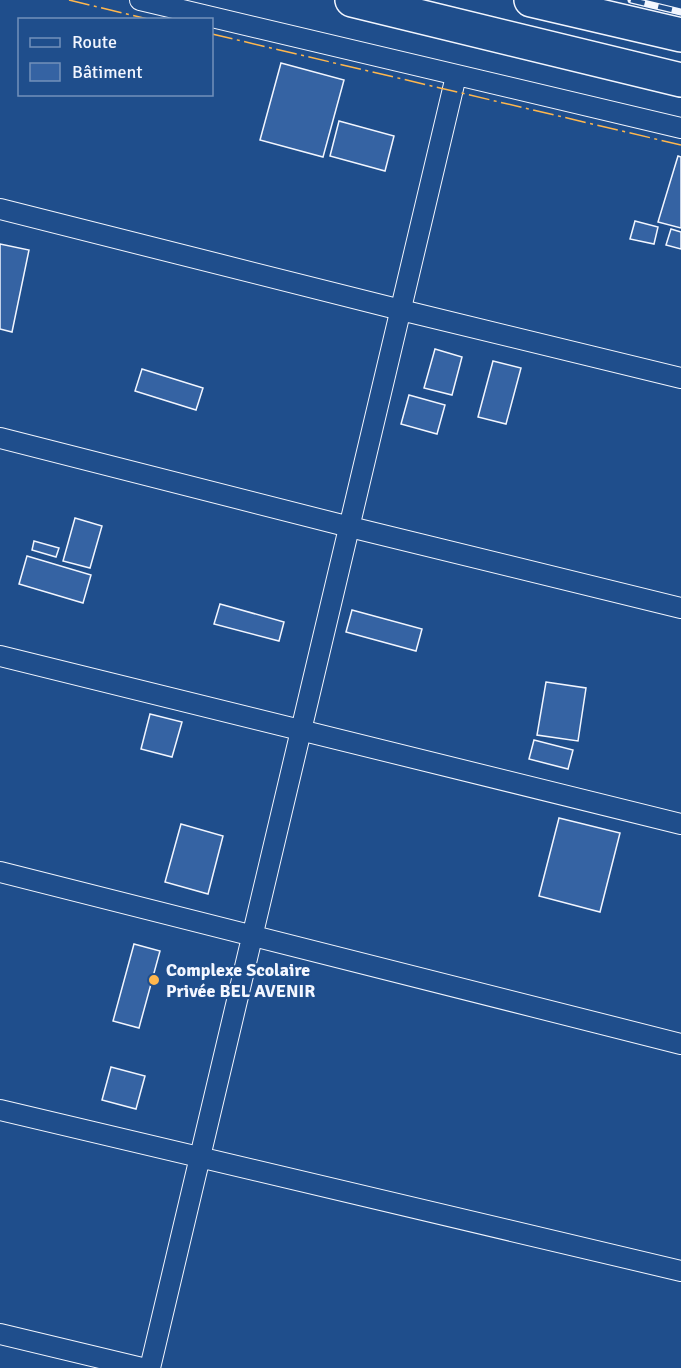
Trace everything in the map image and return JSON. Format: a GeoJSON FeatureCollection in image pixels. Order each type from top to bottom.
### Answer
{"type":"FeatureCollection","features":[{"type":"Feature","properties":{"kind":"highway"},"geometry":{"type":"LineString","coordinates":[[352,0],[681,80]]}},
{"type":"Feature","properties":{"kind":"highway"},"geometry":{"type":"LineString","coordinates":[[531,0],[681,35]]}},
{"type":"Feature","properties":{"kind":"street"},"geometry":{"type":"LineString","coordinates":[[140,0],[681,128]]}},
{"type":"Feature","properties":{"kind":"street"},"geometry":{"type":"LineString","coordinates":[[150,1368],[456,76]]}},
{"type":"Feature","properties":{"kind":"street"},"geometry":{"type":"LineString","coordinates":[[0,208],[401,310],[681,378]]}},
{"type":"Feature","properties":{"kind":"street"},"geometry":{"type":"LineString","coordinates":[[0,438],[681,608]]}},
{"type":"Feature","properties":{"kind":"street"},"geometry":{"type":"LineString","coordinates":[[0,656],[681,824]]}},
{"type":"Feature","properties":{"kind":"street"},"geometry":{"type":"LineString","coordinates":[[0,872],[681,1044]]}},
{"type":"Feature","properties":{"kind":"street"},"geometry":{"type":"LineString","coordinates":[[0,1110],[681,1271]]}},
{"type":"Feature","properties":{"kind":"street"},"geometry":{"type":"LineString","coordinates":[[0,1334],[142,1368]]}},
{"type":"Feature","properties":{"kind":"building"},"geometry":{"type":"Polygon","coordinates":[[[281,63],[344,80],[323,157],[260,140],[281,63]]]}},
{"type":"Feature","properties":{"kind":"building"},"geometry":{"type":"Polygon","coordinates":[[[339,121],[394,136],[385,171],[330,156],[339,121]]]}},
{"type":"Feature","properties":{"kind":"building"},"geometry":{"type":"Polygon","coordinates":[[[678,156],[681,157],[681,228],[658,222],[678,156]]]}},
{"type":"Feature","properties":{"kind":"building"},"geometry":{"type":"Polygon","coordinates":[[[635,221],[658,227],[654,244],[630,239],[635,221]]]}},
{"type":"Feature","properties":{"kind":"building"},"geometry":{"type":"Polygon","coordinates":[[[671,229],[681,232],[681,249],[666,245],[671,229]]]}},
{"type":"Feature","properties":{"kind":"building"},"geometry":{"type":"Polygon","coordinates":[[[0,244],[29,250],[12,332],[0,329],[0,244]]]}},
{"type":"Feature","properties":{"kind":"building"},"geometry":{"type":"Polygon","coordinates":[[[435,349],[462,357],[452,395],[424,388],[435,349]]]}},
{"type":"Feature","properties":{"kind":"building"},"geometry":{"type":"Polygon","coordinates":[[[493,361],[521,368],[506,424],[478,417],[493,361]]]}},
{"type":"Feature","properties":{"kind":"building"},"geometry":{"type":"Polygon","coordinates":[[[142,369],[203,388],[196,410],[135,391],[142,369]]]}},
{"type":"Feature","properties":{"kind":"building"},"geometry":{"type":"Polygon","coordinates":[[[409,395],[445,405],[437,434],[401,424],[409,395]]]}},
{"type":"Feature","properties":{"kind":"building"},"geometry":{"type":"Polygon","coordinates":[[[75,518],[102,526],[90,568],[63,561],[75,518]]]}},
{"type":"Feature","properties":{"kind":"building"},"geometry":{"type":"Polygon","coordinates":[[[34,541],[59,548],[56,557],[32,550],[34,541]]]}},
{"type":"Feature","properties":{"kind":"building"},"geometry":{"type":"Polygon","coordinates":[[[27,556],[91,575],[83,603],[19,584],[27,556]]]}},
{"type":"Feature","properties":{"kind":"building"},"geometry":{"type":"Polygon","coordinates":[[[220,604],[284,622],[279,641],[214,624],[220,604]]]}},
{"type":"Feature","properties":{"kind":"building"},"geometry":{"type":"Polygon","coordinates":[[[352,610],[422,629],[416,651],[346,632],[352,610]]]}},
{"type":"Feature","properties":{"kind":"building"},"geometry":{"type":"Polygon","coordinates":[[[546,682],[586,688],[578,741],[537,735],[546,682]]]}},
{"type":"Feature","properties":{"kind":"building"},"geometry":{"type":"Polygon","coordinates":[[[150,714],[182,722],[172,757],[141,749],[150,714]]]}},
{"type":"Feature","properties":{"kind":"building"},"geometry":{"type":"Polygon","coordinates":[[[534,740],[573,750],[568,769],[529,759],[534,740]]]}},
{"type":"Feature","properties":{"kind":"building"},"geometry":{"type":"Polygon","coordinates":[[[559,818],[620,833],[600,912],[539,896],[559,818]]]}},
{"type":"Feature","properties":{"kind":"building"},"geometry":{"type":"Polygon","coordinates":[[[181,824],[223,836],[208,894],[165,882],[181,824]]]}},
{"type":"Feature","properties":{"kind":"building"},"geometry":{"type":"Polygon","coordinates":[[[134,944],[160,951],[139,1028],[113,1021],[134,944]]]}},
{"type":"Feature","properties":{"kind":"building"},"geometry":{"type":"Polygon","coordinates":[[[111,1067],[145,1076],[136,1109],[102,1100],[111,1067]]]}},
{"type":"Feature","properties":{"kind":"railway"},"geometry":{"type":"LineString","coordinates":[[631,0],[681,12]]}},
{"type":"Feature","properties":{"kind":"power"},"geometry":{"type":"LineString","coordinates":[[69,0],[144,18]]}},
{"type":"Feature","properties":{"kind":"power"},"geometry":{"type":"LineString","coordinates":[[213,34],[681,145]]}},
{"type":"Feature","properties":{"kind":"place","name":"Complexe Scolaire Privée BEL AVENIR"},"geometry":{"type":"Point","coordinates":[154,980]}}]}
